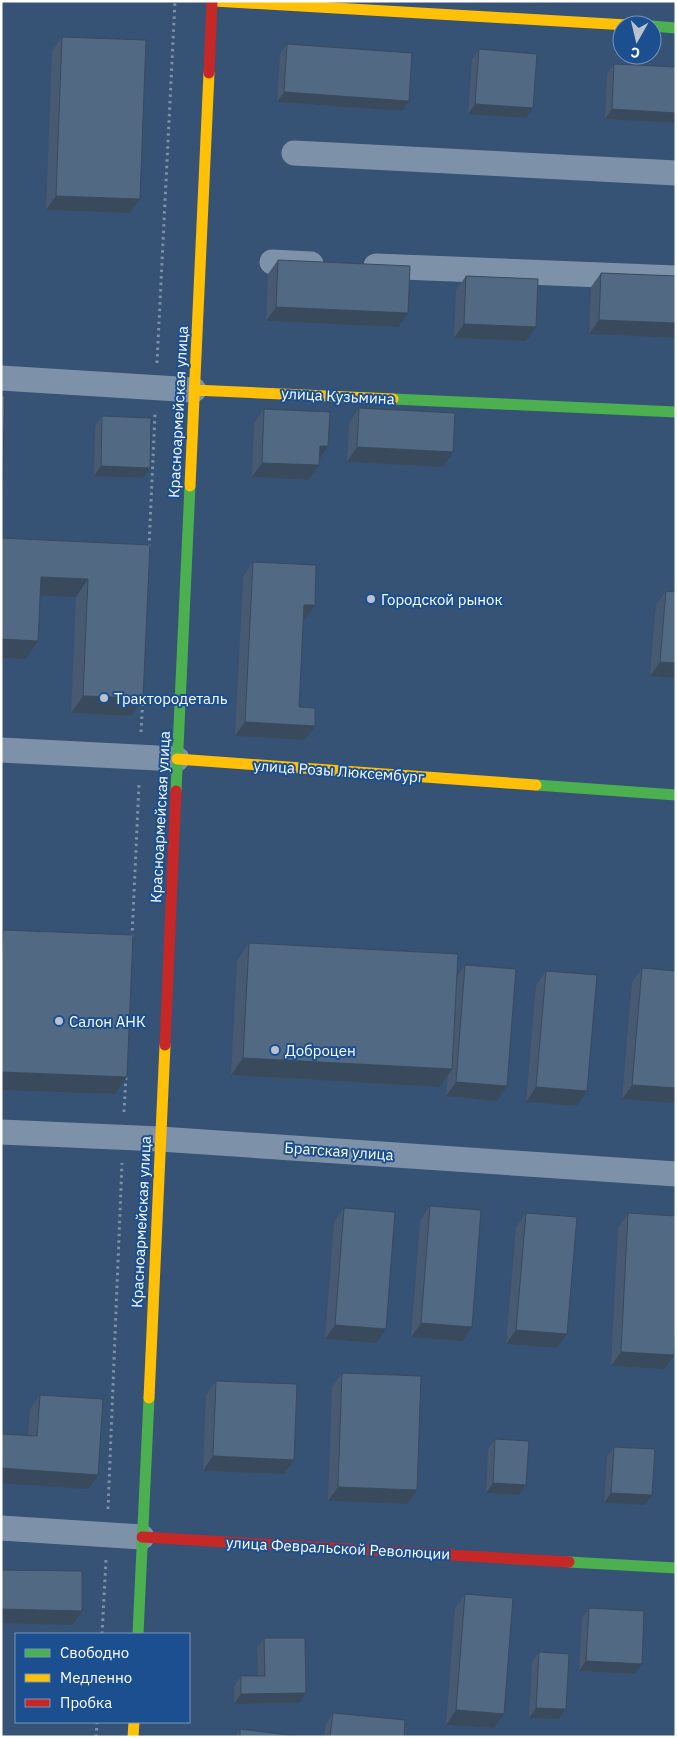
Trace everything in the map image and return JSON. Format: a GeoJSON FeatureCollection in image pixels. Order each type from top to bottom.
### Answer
{"type":"FeatureCollection","features":[{"type":"Feature","properties":{"kind":"street"},"geometry":{"type":"LineString","coordinates":[[213,1],[612,24]]}},
{"type":"Feature","properties":{"kind":"street","name":"Красноармейская улица"},"geometry":{"type":"LineString","coordinates":[[138,1633],[213,1]]}},
{"type":"Feature","properties":{"kind":"street"},"geometry":{"type":"LineString","coordinates":[[662,27],[676,28]]}},
{"type":"Feature","properties":{"kind":"street"},"geometry":{"type":"LineString","coordinates":[[294,153],[676,173]]}},
{"type":"Feature","properties":{"kind":"street"},"geometry":{"type":"LineString","coordinates":[[272,262],[676,278]]}},
{"type":"Feature","properties":{"kind":"street","name":"улица Кузьмина"},"geometry":{"type":"LineString","coordinates":[[1,378],[194,390],[676,412]]}},
{"type":"Feature","properties":{"kind":"street","name":"улица Розы Люксембург"},"geometry":{"type":"LineString","coordinates":[[1,750],[177,759],[676,795]]}},
{"type":"Feature","properties":{"kind":"street","name":"Братская улица"},"geometry":{"type":"LineString","coordinates":[[1,1132],[160,1139],[676,1174]]}},
{"type":"Feature","properties":{"kind":"street","name":"улица Февральской Революции"},"geometry":{"type":"LineString","coordinates":[[1,1528],[676,1568]]}},
{"type":"Feature","properties":{"kind":"street"},"geometry":{"type":"LineString","coordinates":[[133,1737],[134,1723]]}},
{"type":"Feature","properties":{"kind":"path"},"geometry":{"type":"LineString","coordinates":[[149,553],[175,1]]}},
{"type":"Feature","properties":{"kind":"path"},"geometry":{"type":"LineString","coordinates":[[132,943],[143,689]]}},
{"type":"Feature","properties":{"kind":"path"},"geometry":{"type":"LineString","coordinates":[[102,1633],[126,1070]]}},
{"type":"Feature","properties":{"kind":"path"},"geometry":{"type":"LineString","coordinates":[[96,1737],[97,1723]]}},
{"type":"Feature","properties":{"kind":"building"},"geometry":{"type":"Polygon","coordinates":[[[62,37],[146,40],[140,199],[56,196],[62,37]]]}},
{"type":"Feature","properties":{"kind":"building"},"geometry":{"type":"Polygon","coordinates":[[[287,44],[412,53],[409,101],[284,92],[287,44]]]}},
{"type":"Feature","properties":{"kind":"building"},"geometry":{"type":"Polygon","coordinates":[[[479,49],[537,54],[533,108],[475,104],[479,49]]]}},
{"type":"Feature","properties":{"kind":"building"},"geometry":{"type":"Polygon","coordinates":[[[614,65],[676,67],[676,113],[612,109],[614,65]]]}},
{"type":"Feature","properties":{"kind":"building"},"geometry":{"type":"Polygon","coordinates":[[[278,260],[410,266],[408,313],[276,307],[278,260]]]}},
{"type":"Feature","properties":{"kind":"building"},"geometry":{"type":"Polygon","coordinates":[[[601,273],[676,276],[676,323],[599,320],[601,273]]]}},
{"type":"Feature","properties":{"kind":"building"},"geometry":{"type":"Polygon","coordinates":[[[466,276],[538,279],[536,327],[464,324],[466,276]]]}},
{"type":"Feature","properties":{"kind":"building"},"geometry":{"type":"Polygon","coordinates":[[[1,396],[5,396],[1,527],[1,396]]]}},
{"type":"Feature","properties":{"kind":"building"},"geometry":{"type":"Polygon","coordinates":[[[359,408],[455,413],[453,452],[357,447],[359,408]]]}},
{"type":"Feature","properties":{"kind":"building"},"geometry":{"type":"Polygon","coordinates":[[[264,409],[330,412],[328,446],[320,446],[319,465],[262,463],[264,409]]]}},
{"type":"Feature","properties":{"kind":"building"},"geometry":{"type":"Polygon","coordinates":[[[102,416],[151,418],[150,468],[101,466],[102,416]]]}},
{"type":"Feature","properties":{"kind":"building"},"geometry":{"type":"Polygon","coordinates":[[[1,538],[150,545],[143,698],[83,696],[88,579],[41,577],[38,641],[1,639],[1,538]]]}},
{"type":"Feature","properties":{"kind":"building"},"geometry":{"type":"Polygon","coordinates":[[[253,562],[316,565],[315,605],[304,605],[299,707],[315,708],[315,726],[245,722],[253,562]]]}},
{"type":"Feature","properties":{"kind":"building"},"geometry":{"type":"Polygon","coordinates":[[[666,591],[676,592],[676,663],[660,662],[666,591]]]}},
{"type":"Feature","properties":{"kind":"building","name":"Салон АНК"},"geometry":{"type":"Polygon","coordinates":[[[3,930],[133,935],[127,1077],[1,1072],[3,930]]]}},
{"type":"Feature","properties":{"kind":"building"},"geometry":{"type":"Polygon","coordinates":[[[249,943],[458,954],[452,1069],[243,1058],[249,943]]]}},
{"type":"Feature","properties":{"kind":"building"},"geometry":{"type":"Polygon","coordinates":[[[465,965],[516,969],[507,1086],[456,1082],[465,965]]]}},
{"type":"Feature","properties":{"kind":"building"},"geometry":{"type":"Polygon","coordinates":[[[642,968],[676,971],[676,1088],[632,1085],[642,968]]]}},
{"type":"Feature","properties":{"kind":"building"},"geometry":{"type":"Polygon","coordinates":[[[546,971],[597,975],[587,1091],[536,1087],[546,971]]]}},
{"type":"Feature","properties":{"kind":"building"},"geometry":{"type":"Polygon","coordinates":[[[430,1206],[481,1210],[472,1327],[421,1323],[430,1206]]]}},
{"type":"Feature","properties":{"kind":"building"},"geometry":{"type":"Polygon","coordinates":[[[344,1208],[395,1212],[386,1329],[335,1325],[344,1208]]]}},
{"type":"Feature","properties":{"kind":"building"},"geometry":{"type":"Polygon","coordinates":[[[526,1213],[577,1217],[567,1334],[516,1330],[526,1213]]]}},
{"type":"Feature","properties":{"kind":"building"},"geometry":{"type":"Polygon","coordinates":[[[628,1213],[676,1216],[674,1355],[621,1352],[628,1213]]]}},
{"type":"Feature","properties":{"kind":"building"},"geometry":{"type":"Polygon","coordinates":[[[342,1373],[421,1376],[417,1490],[338,1487],[342,1373]]]}},
{"type":"Feature","properties":{"kind":"building"},"geometry":{"type":"Polygon","coordinates":[[[216,1381],[297,1384],[294,1460],[213,1456],[216,1381]]]}},
{"type":"Feature","properties":{"kind":"building"},"geometry":{"type":"Polygon","coordinates":[[[40,1395],[103,1399],[98,1475],[1,1468],[1,1434],[37,1436],[40,1395]]]}},
{"type":"Feature","properties":{"kind":"building"},"geometry":{"type":"Polygon","coordinates":[[[495,1439],[529,1441],[526,1485],[493,1483],[495,1439]]]}},
{"type":"Feature","properties":{"kind":"building"},"geometry":{"type":"Polygon","coordinates":[[[614,1447],[655,1449],[652,1495],[611,1493],[614,1447]]]}},
{"type":"Feature","properties":{"kind":"building"},"geometry":{"type":"Polygon","coordinates":[[[1,1570],[82,1571],[82,1611],[1,1609],[1,1570]]]}},
{"type":"Feature","properties":{"kind":"building"},"geometry":{"type":"Polygon","coordinates":[[[465,1594],[513,1598],[504,1714],[456,1710],[465,1594]]]}},
{"type":"Feature","properties":{"kind":"building"},"geometry":{"type":"Polygon","coordinates":[[[589,1608],[644,1611],[642,1664],[586,1661],[589,1608]]]}},
{"type":"Feature","properties":{"kind":"building"},"geometry":{"type":"Polygon","coordinates":[[[264,1638],[305,1638],[306,1693],[241,1694],[241,1676],[265,1676],[264,1638]]]}},
{"type":"Feature","properties":{"kind":"building"},"geometry":{"type":"Polygon","coordinates":[[[539,1652],[569,1654],[566,1709],[536,1708],[539,1652]]]}},
{"type":"Feature","properties":{"kind":"building"},"geometry":{"type":"Polygon","coordinates":[[[333,1713],[405,1720],[404,1737],[330,1737],[333,1713]]]}},
{"type":"Feature","properties":{"kind":"building"},"geometry":{"type":"Polygon","coordinates":[[[240,1729],[296,1736],[296,1737],[240,1737],[240,1729]]]}},
{"type":"Feature","properties":{"kind":"traffic: fast"},"geometry":{"type":"LineString","coordinates":[[662,27],[676,28]]}},
{"type":"Feature","properties":{"kind":"traffic: fast"},"geometry":{"type":"LineString","coordinates":[[393,399],[676,412]]}},
{"type":"Feature","properties":{"kind":"traffic: fast"},"geometry":{"type":"LineString","coordinates":[[176,791],[190,486]]}},
{"type":"Feature","properties":{"kind":"traffic: fast"},"geometry":{"type":"LineString","coordinates":[[536,785],[676,795]]}},
{"type":"Feature","properties":{"kind":"traffic: fast"},"geometry":{"type":"LineString","coordinates":[[138,1633],[149,1398]]}},
{"type":"Feature","properties":{"kind":"traffic: fast"},"geometry":{"type":"LineString","coordinates":[[569,1562],[676,1568]]}},
{"type":"Feature","properties":{"kind":"traffic: slow"},"geometry":{"type":"LineString","coordinates":[[214,1],[612,24]]}},
{"type":"Feature","properties":{"kind":"traffic: slow"},"geometry":{"type":"LineString","coordinates":[[190,486],[209,73]]}},
{"type":"Feature","properties":{"kind":"traffic: slow"},"geometry":{"type":"LineString","coordinates":[[194,390],[393,399]]}},
{"type":"Feature","properties":{"kind":"traffic: slow"},"geometry":{"type":"LineString","coordinates":[[177,759],[536,785]]}},
{"type":"Feature","properties":{"kind":"traffic: slow"},"geometry":{"type":"LineString","coordinates":[[149,1398],[165,1045]]}},
{"type":"Feature","properties":{"kind":"traffic: slow"},"geometry":{"type":"LineString","coordinates":[[133,1737],[134,1723]]}},
{"type":"Feature","properties":{"kind":"traffic: jam"},"geometry":{"type":"LineString","coordinates":[[209,73],[212,1]]}},
{"type":"Feature","properties":{"kind":"traffic: jam"},"geometry":{"type":"LineString","coordinates":[[165,1045],[176,791]]}},
{"type":"Feature","properties":{"kind":"traffic: jam"},"geometry":{"type":"LineString","coordinates":[[142,1537],[569,1562]]}},
{"type":"Feature","properties":{"kind":"place","name":"Городской рынок"},"geometry":{"type":"Point","coordinates":[371,599]}},
{"type":"Feature","properties":{"kind":"place","name":"Трактородеталь"},"geometry":{"type":"Point","coordinates":[104,698]}},
{"type":"Feature","properties":{"kind":"place","name":"Салон АНК"},"geometry":{"type":"Point","coordinates":[59,1021]}},
{"type":"Feature","properties":{"kind":"place","name":"Доброцен"},"geometry":{"type":"Point","coordinates":[275,1050]}}]}
